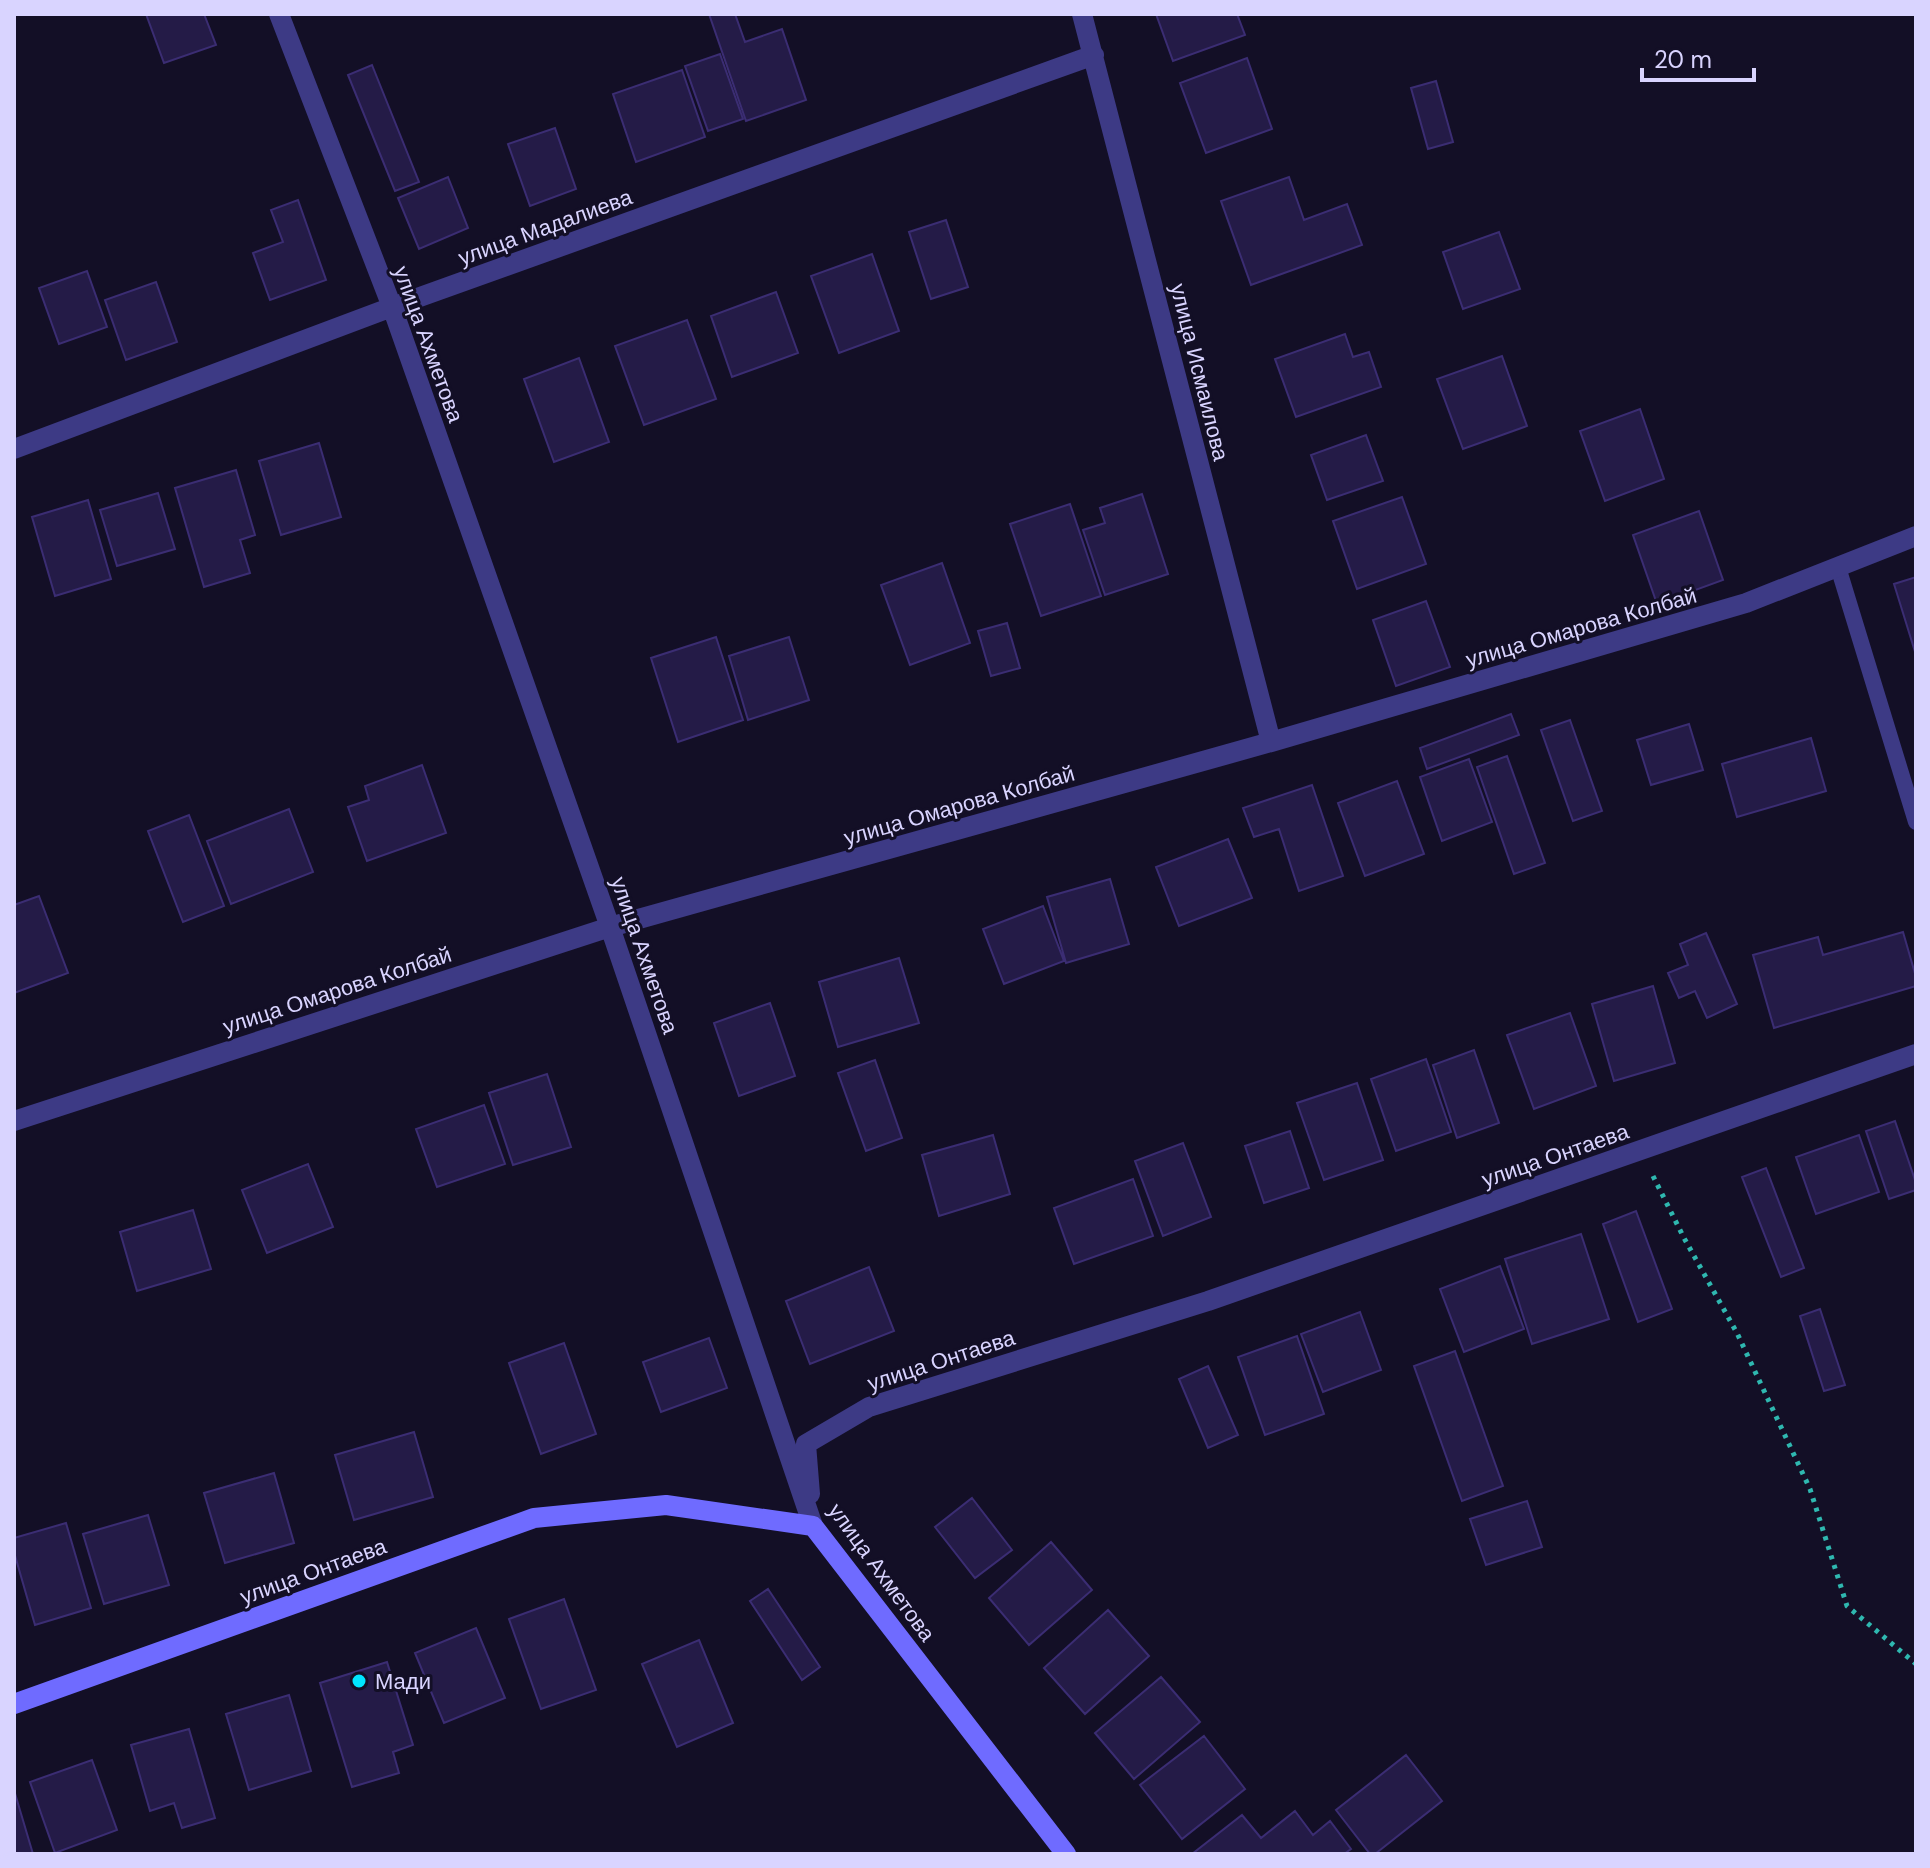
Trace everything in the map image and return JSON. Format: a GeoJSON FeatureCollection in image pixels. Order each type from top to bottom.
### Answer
{"type":"FeatureCollection","features":[{"type":"Feature","properties":{"kind":"main road","name":"улица Онтаева"},"geometry":{"type":"LineString","coordinates":[[14,1704],[534,1518],[666,1505],[813,1526]]}},
{"type":"Feature","properties":{"kind":"main road","name":"улица Ахметова"},"geometry":{"type":"LineString","coordinates":[[813,1526],[1066,1854]]}},
{"type":"Feature","properties":{"kind":"street","name":"улица Ахметова"},"geometry":{"type":"LineString","coordinates":[[279,14],[392,307],[610,927],[813,1526]]}},
{"type":"Feature","properties":{"kind":"street","name":"улица Исмаилова"},"geometry":{"type":"LineString","coordinates":[[1082,14],[1271,742]]}},
{"type":"Feature","properties":{"kind":"street","name":"улица Мадалиева"},"geometry":{"type":"LineString","coordinates":[[14,449],[392,307],[1094,55]]}},
{"type":"Feature","properties":{"kind":"street","name":"улица Омарова Колбай"},"geometry":{"type":"LineString","coordinates":[[14,1121],[610,927],[1271,742],[1746,603],[1916,536]]}},
{"type":"Feature","properties":{"kind":"street","name":"улица Онтаева"},"geometry":{"type":"LineString","coordinates":[[813,1526],[806,1444],[869,1407],[1208,1301],[1916,1054]]}},
{"type":"Feature","properties":{"kind":"lane"},"geometry":{"type":"LineString","coordinates":[[1838,567],[1916,822]]}},
{"type":"Feature","properties":{"kind":"path"},"geometry":{"type":"LineString","coordinates":[[1641,1150],[1684,1238],[1737,1333],[1810,1489],[1847,1606],[1916,1664]]}},
{"type":"Feature","properties":{"kind":"building"},"geometry":{"type":"Polygon","coordinates":[[[146,14],[204,14],[216,45],[164,63],[146,14]]]}},
{"type":"Feature","properties":{"kind":"building"},"geometry":{"type":"Polygon","coordinates":[[[709,14],[735,14],[745,42],[782,29],[806,100],[746,121],[709,14]]]}},
{"type":"Feature","properties":{"kind":"building"},"geometry":{"type":"Polygon","coordinates":[[[1156,14],[1237,14],[1245,35],[1173,61],[1156,14]]]}},
{"type":"Feature","properties":{"kind":"building"},"geometry":{"type":"Polygon","coordinates":[[[720,54],[743,119],[708,131],[685,66],[720,54]]]}},
{"type":"Feature","properties":{"kind":"building"},"geometry":{"type":"Polygon","coordinates":[[[1247,58],[1272,129],[1206,153],[1180,83],[1247,58]]]}},
{"type":"Feature","properties":{"kind":"building"},"geometry":{"type":"Polygon","coordinates":[[[372,65],[419,182],[395,191],[348,75],[372,65]]]}},
{"type":"Feature","properties":{"kind":"building"},"geometry":{"type":"Polygon","coordinates":[[[682,70],[705,137],[636,162],[613,94],[682,70]]]}},
{"type":"Feature","properties":{"kind":"building"},"geometry":{"type":"Polygon","coordinates":[[[1436,81],[1453,142],[1428,149],[1411,88],[1436,81]]]}},
{"type":"Feature","properties":{"kind":"building"},"geometry":{"type":"Polygon","coordinates":[[[555,128],[576,189],[530,206],[508,144],[555,128]]]}},
{"type":"Feature","properties":{"kind":"building"},"geometry":{"type":"Polygon","coordinates":[[[448,177],[468,228],[419,249],[398,198],[448,177]]]}},
{"type":"Feature","properties":{"kind":"building"},"geometry":{"type":"Polygon","coordinates":[[[1289,177],[1304,220],[1347,204],[1362,245],[1251,285],[1221,201],[1289,177]]]}},
{"type":"Feature","properties":{"kind":"building"},"geometry":{"type":"Polygon","coordinates":[[[298,200],[326,280],[270,300],[253,253],[283,242],[271,210],[298,200]]]}},
{"type":"Feature","properties":{"kind":"building"},"geometry":{"type":"Polygon","coordinates":[[[946,220],[968,287],[931,299],[909,232],[946,220]]]}},
{"type":"Feature","properties":{"kind":"building"},"geometry":{"type":"Polygon","coordinates":[[[1499,232],[1520,289],[1463,309],[1443,252],[1499,232]]]}},
{"type":"Feature","properties":{"kind":"building"},"geometry":{"type":"Polygon","coordinates":[[[872,254],[899,331],[839,353],[811,276],[872,254]]]}},
{"type":"Feature","properties":{"kind":"building"},"geometry":{"type":"Polygon","coordinates":[[[87,271],[107,327],[59,344],[39,288],[87,271]]]}},
{"type":"Feature","properties":{"kind":"building"},"geometry":{"type":"Polygon","coordinates":[[[156,282],[177,342],[126,360],[105,300],[156,282]]]}},
{"type":"Feature","properties":{"kind":"building"},"geometry":{"type":"Polygon","coordinates":[[[776,292],[798,353],[732,377],[711,316],[776,292]]]}},
{"type":"Feature","properties":{"kind":"building"},"geometry":{"type":"Polygon","coordinates":[[[687,320],[716,399],[644,425],[615,346],[687,320]]]}},
{"type":"Feature","properties":{"kind":"building"},"geometry":{"type":"Polygon","coordinates":[[[1345,334],[1353,357],[1369,352],[1381,387],[1296,417],[1275,359],[1345,334]]]}},
{"type":"Feature","properties":{"kind":"building"},"geometry":{"type":"Polygon","coordinates":[[[1502,356],[1527,426],[1463,449],[1437,379],[1502,356]]]}},
{"type":"Feature","properties":{"kind":"building"},"geometry":{"type":"Polygon","coordinates":[[[579,358],[609,442],[554,462],[524,379],[579,358]]]}},
{"type":"Feature","properties":{"kind":"building"},"geometry":{"type":"Polygon","coordinates":[[[1640,409],[1664,479],[1605,501],[1580,431],[1640,409]]]}},
{"type":"Feature","properties":{"kind":"building"},"geometry":{"type":"Polygon","coordinates":[[[1366,435],[1383,481],[1327,500],[1311,455],[1366,435]]]}},
{"type":"Feature","properties":{"kind":"building"},"geometry":{"type":"Polygon","coordinates":[[[319,443],[341,517],[281,535],[259,461],[319,443]]]}},
{"type":"Feature","properties":{"kind":"building"},"geometry":{"type":"Polygon","coordinates":[[[236,470],[255,535],[240,540],[250,573],[204,587],[175,488],[236,470]]]}},
{"type":"Feature","properties":{"kind":"building"},"geometry":{"type":"Polygon","coordinates":[[[158,493],[175,549],[117,566],[100,510],[158,493]]]}},
{"type":"Feature","properties":{"kind":"building"},"geometry":{"type":"Polygon","coordinates":[[[1142,494],[1168,574],[1105,595],[1083,530],[1105,523],[1100,508],[1142,494]]]}},
{"type":"Feature","properties":{"kind":"building"},"geometry":{"type":"Polygon","coordinates":[[[1402,497],[1426,564],[1357,589],[1333,521],[1402,497]]]}},
{"type":"Feature","properties":{"kind":"building"},"geometry":{"type":"Polygon","coordinates":[[[88,500],[111,579],[55,596],[32,517],[88,500]]]}},
{"type":"Feature","properties":{"kind":"building"},"geometry":{"type":"Polygon","coordinates":[[[1070,504],[1101,596],[1041,616],[1010,524],[1070,504]]]}},
{"type":"Feature","properties":{"kind":"building"},"geometry":{"type":"Polygon","coordinates":[[[1699,511],[1723,580],[1657,604],[1633,535],[1699,511]]]}},
{"type":"Feature","properties":{"kind":"building"},"geometry":{"type":"Polygon","coordinates":[[[942,563],[970,643],[910,665],[881,585],[942,563]]]}},
{"type":"Feature","properties":{"kind":"building"},"geometry":{"type":"Polygon","coordinates":[[[1916,577],[1916,655],[1894,584],[1916,577]]]}},
{"type":"Feature","properties":{"kind":"building"},"geometry":{"type":"Polygon","coordinates":[[[1426,601],[1450,667],[1396,686],[1373,620],[1426,601]]]}},
{"type":"Feature","properties":{"kind":"building"},"geometry":{"type":"Polygon","coordinates":[[[1007,623],[1020,668],[991,676],[978,631],[1007,623]]]}},
{"type":"Feature","properties":{"kind":"building"},"geometry":{"type":"Polygon","coordinates":[[[716,637],[743,720],[678,742],[651,658],[716,637]]]}},
{"type":"Feature","properties":{"kind":"building"},"geometry":{"type":"Polygon","coordinates":[[[789,637],[809,700],[748,720],[729,656],[789,637]]]}},
{"type":"Feature","properties":{"kind":"building"},"geometry":{"type":"Polygon","coordinates":[[[1511,714],[1519,735],[1427,769],[1420,748],[1511,714]]]}},
{"type":"Feature","properties":{"kind":"building"},"geometry":{"type":"Polygon","coordinates":[[[1570,720],[1602,811],[1573,821],[1541,730],[1570,720]]]}},
{"type":"Feature","properties":{"kind":"building"},"geometry":{"type":"Polygon","coordinates":[[[1689,724],[1703,770],[1651,785],[1637,740],[1689,724]]]}},
{"type":"Feature","properties":{"kind":"building"},"geometry":{"type":"Polygon","coordinates":[[[1811,738],[1826,791],[1737,817],[1722,764],[1811,738]]]}},
{"type":"Feature","properties":{"kind":"building"},"geometry":{"type":"Polygon","coordinates":[[[1507,756],[1545,863],[1514,874],[1477,767],[1507,756]]]}},
{"type":"Feature","properties":{"kind":"building"},"geometry":{"type":"Polygon","coordinates":[[[1469,759],[1492,822],[1442,841],[1420,777],[1469,759]]]}},
{"type":"Feature","properties":{"kind":"building"},"geometry":{"type":"Polygon","coordinates":[[[422,765],[446,833],[367,861],[348,807],[369,800],[365,786],[422,765]]]}},
{"type":"Feature","properties":{"kind":"building"},"geometry":{"type":"Polygon","coordinates":[[[1397,781],[1424,854],[1365,876],[1338,803],[1397,781]]]}},
{"type":"Feature","properties":{"kind":"building"},"geometry":{"type":"Polygon","coordinates":[[[1312,785],[1343,876],[1299,891],[1279,829],[1254,837],[1243,808],[1312,785]]]}},
{"type":"Feature","properties":{"kind":"building"},"geometry":{"type":"Polygon","coordinates":[[[289,809],[313,872],[231,904],[207,841],[289,809]]]}},
{"type":"Feature","properties":{"kind":"building"},"geometry":{"type":"Polygon","coordinates":[[[189,815],[224,906],[183,922],[148,831],[189,815]]]}},
{"type":"Feature","properties":{"kind":"building"},"geometry":{"type":"Polygon","coordinates":[[[1228,839],[1252,898],[1179,926],[1156,867],[1228,839]]]}},
{"type":"Feature","properties":{"kind":"building"},"geometry":{"type":"Polygon","coordinates":[[[1110,879],[1129,944],[1066,963],[1047,897],[1110,879]]]}},
{"type":"Feature","properties":{"kind":"building"},"geometry":{"type":"Polygon","coordinates":[[[39,896],[68,973],[14,993],[14,905],[39,896]]]}},
{"type":"Feature","properties":{"kind":"building"},"geometry":{"type":"Polygon","coordinates":[[[1043,906],[1064,961],[1004,984],[983,929],[1043,906]]]}},
{"type":"Feature","properties":{"kind":"building"},"geometry":{"type":"Polygon","coordinates":[[[1903,932],[1916,986],[1774,1028],[1753,955],[1818,937],[1823,955],[1903,932]]]}},
{"type":"Feature","properties":{"kind":"building"},"geometry":{"type":"Polygon","coordinates":[[[1706,933],[1737,1004],[1707,1018],[1695,991],[1679,998],[1668,973],[1688,965],[1680,944],[1706,933]]]}},
{"type":"Feature","properties":{"kind":"building"},"geometry":{"type":"Polygon","coordinates":[[[899,958],[919,1023],[838,1047],[819,982],[899,958]]]}},
{"type":"Feature","properties":{"kind":"building"},"geometry":{"type":"Polygon","coordinates":[[[1653,986],[1675,1063],[1614,1081],[1592,1004],[1653,986]]]}},
{"type":"Feature","properties":{"kind":"building"},"geometry":{"type":"Polygon","coordinates":[[[770,1003],[795,1076],[739,1096],[714,1023],[770,1003]]]}},
{"type":"Feature","properties":{"kind":"building"},"geometry":{"type":"Polygon","coordinates":[[[1570,1013],[1596,1086],[1534,1109],[1507,1035],[1570,1013]]]}},
{"type":"Feature","properties":{"kind":"building"},"geometry":{"type":"Polygon","coordinates":[[[1474,1050],[1499,1123],[1457,1138],[1433,1065],[1474,1050]]]}},
{"type":"Feature","properties":{"kind":"building"},"geometry":{"type":"Polygon","coordinates":[[[1426,1059],[1451,1132],[1396,1151],[1371,1079],[1426,1059]]]}},
{"type":"Feature","properties":{"kind":"building"},"geometry":{"type":"Polygon","coordinates":[[[875,1060],[902,1138],[866,1151],[838,1073],[875,1060]]]}},
{"type":"Feature","properties":{"kind":"building"},"geometry":{"type":"Polygon","coordinates":[[[547,1074],[571,1147],[513,1165],[489,1093],[547,1074]]]}},
{"type":"Feature","properties":{"kind":"building"},"geometry":{"type":"Polygon","coordinates":[[[1357,1083],[1383,1160],[1324,1180],[1297,1103],[1357,1083]]]}},
{"type":"Feature","properties":{"kind":"building"},"geometry":{"type":"Polygon","coordinates":[[[484,1105],[505,1164],[437,1187],[416,1129],[484,1105]]]}},
{"type":"Feature","properties":{"kind":"building"},"geometry":{"type":"Polygon","coordinates":[[[1895,1121],[1916,1190],[1889,1199],[1866,1131],[1895,1121]]]}},
{"type":"Feature","properties":{"kind":"building"},"geometry":{"type":"Polygon","coordinates":[[[1290,1131],[1309,1188],[1264,1203],[1245,1146],[1290,1131]]]}},
{"type":"Feature","properties":{"kind":"building"},"geometry":{"type":"Polygon","coordinates":[[[993,1135],[1010,1194],[939,1216],[922,1155],[993,1135]]]}},
{"type":"Feature","properties":{"kind":"building"},"geometry":{"type":"Polygon","coordinates":[[[1859,1135],[1879,1192],[1816,1214],[1796,1157],[1859,1135]]]}},
{"type":"Feature","properties":{"kind":"building"},"geometry":{"type":"Polygon","coordinates":[[[1183,1143],[1211,1217],[1163,1236],[1135,1161],[1183,1143]]]}},
{"type":"Feature","properties":{"kind":"building"},"geometry":{"type":"Polygon","coordinates":[[[308,1164],[333,1227],[267,1253],[242,1190],[308,1164]]]}},
{"type":"Feature","properties":{"kind":"building"},"geometry":{"type":"Polygon","coordinates":[[[1766,1168],[1804,1268],[1781,1277],[1742,1177],[1766,1168]]]}},
{"type":"Feature","properties":{"kind":"building"},"geometry":{"type":"Polygon","coordinates":[[[1133,1179],[1153,1236],[1074,1264],[1054,1208],[1133,1179]]]}},
{"type":"Feature","properties":{"kind":"building"},"geometry":{"type":"Polygon","coordinates":[[[193,1210],[211,1269],[137,1291],[120,1232],[193,1210]]]}},
{"type":"Feature","properties":{"kind":"building"},"geometry":{"type":"Polygon","coordinates":[[[1636,1211],[1672,1309],[1638,1322],[1603,1224],[1636,1211]]]}},
{"type":"Feature","properties":{"kind":"building"},"geometry":{"type":"Polygon","coordinates":[[[1581,1234],[1609,1319],[1532,1344],[1505,1259],[1581,1234]]]}},
{"type":"Feature","properties":{"kind":"building"},"geometry":{"type":"Polygon","coordinates":[[[1500,1266],[1524,1329],[1464,1352],[1440,1289],[1500,1266]]]}},
{"type":"Feature","properties":{"kind":"building"},"geometry":{"type":"Polygon","coordinates":[[[869,1267],[894,1331],[810,1364],[786,1301],[869,1267]]]}},
{"type":"Feature","properties":{"kind":"building"},"geometry":{"type":"Polygon","coordinates":[[[1820,1309],[1845,1385],[1824,1391],[1800,1316],[1820,1309]]]}},
{"type":"Feature","properties":{"kind":"building"},"geometry":{"type":"Polygon","coordinates":[[[1360,1312],[1381,1370],[1323,1392],[1301,1334],[1360,1312]]]}},
{"type":"Feature","properties":{"kind":"building"},"geometry":{"type":"Polygon","coordinates":[[[1297,1336],[1324,1414],[1265,1435],[1238,1357],[1297,1336]]]}},
{"type":"Feature","properties":{"kind":"building"},"geometry":{"type":"Polygon","coordinates":[[[709,1338],[727,1388],[661,1412],[643,1362],[709,1338]]]}},
{"type":"Feature","properties":{"kind":"building"},"geometry":{"type":"Polygon","coordinates":[[[564,1343],[596,1434],[541,1454],[509,1363],[564,1343]]]}},
{"type":"Feature","properties":{"kind":"building"},"geometry":{"type":"Polygon","coordinates":[[[1455,1351],[1503,1486],[1462,1501],[1414,1366],[1455,1351]]]}},
{"type":"Feature","properties":{"kind":"building"},"geometry":{"type":"Polygon","coordinates":[[[1208,1366],[1238,1435],[1208,1448],[1179,1379],[1208,1366]]]}},
{"type":"Feature","properties":{"kind":"building"},"geometry":{"type":"Polygon","coordinates":[[[414,1432],[433,1497],[354,1520],[335,1455],[414,1432]]]}},
{"type":"Feature","properties":{"kind":"building"},"geometry":{"type":"Polygon","coordinates":[[[274,1473],[294,1543],[225,1563],[204,1493],[274,1473]]]}},
{"type":"Feature","properties":{"kind":"building"},"geometry":{"type":"Polygon","coordinates":[[[972,1498],[1012,1550],[975,1578],[935,1527],[972,1498]]]}},
{"type":"Feature","properties":{"kind":"building"},"geometry":{"type":"Polygon","coordinates":[[[1527,1501],[1542,1547],[1486,1565],[1470,1519],[1527,1501]]]}},
{"type":"Feature","properties":{"kind":"building"},"geometry":{"type":"Polygon","coordinates":[[[148,1515],[169,1585],[104,1604],[83,1534],[148,1515]]]}},
{"type":"Feature","properties":{"kind":"building"},"geometry":{"type":"Polygon","coordinates":[[[66,1523],[91,1608],[35,1625],[14,1552],[14,1538],[66,1523]]]}},
{"type":"Feature","properties":{"kind":"building"},"geometry":{"type":"Polygon","coordinates":[[[1051,1542],[1092,1590],[1029,1645],[989,1598],[1051,1542]]]}},
{"type":"Feature","properties":{"kind":"building"},"geometry":{"type":"Polygon","coordinates":[[[768,1589],[820,1667],[802,1680],[750,1601],[768,1589]]]}},
{"type":"Feature","properties":{"kind":"building"},"geometry":{"type":"Polygon","coordinates":[[[564,1599],[596,1690],[541,1709],[509,1619],[564,1599]]]}},
{"type":"Feature","properties":{"kind":"building"},"geometry":{"type":"Polygon","coordinates":[[[1108,1610],[1149,1656],[1085,1714],[1044,1668],[1108,1610]]]}},
{"type":"Feature","properties":{"kind":"building"},"geometry":{"type":"Polygon","coordinates":[[[476,1628],[505,1698],[444,1723],[415,1653],[476,1628]]]}},
{"type":"Feature","properties":{"kind":"building"},"geometry":{"type":"Polygon","coordinates":[[[699,1640],[733,1723],[677,1747],[642,1664],[699,1640]]]}},
{"type":"Feature","properties":{"kind":"building"},"geometry":{"type":"Polygon","coordinates":[[[387,1662],[413,1745],[393,1752],[399,1773],[352,1787],[320,1683],[387,1662]]]}},
{"type":"Feature","properties":{"kind":"building"},"geometry":{"type":"Polygon","coordinates":[[[1161,1677],[1200,1722],[1134,1779],[1095,1733],[1161,1677]]]}},
{"type":"Feature","properties":{"kind":"building"},"geometry":{"type":"Polygon","coordinates":[[[289,1695],[311,1771],[249,1790],[226,1714],[289,1695]]]}},
{"type":"Feature","properties":{"kind":"building"},"geometry":{"type":"Polygon","coordinates":[[[189,1729],[215,1818],[182,1828],[174,1803],[150,1811],[131,1745],[189,1729]]]}},
{"type":"Feature","properties":{"kind":"building"},"geometry":{"type":"Polygon","coordinates":[[[1204,1736],[1245,1789],[1182,1839],[1140,1785],[1204,1736]]]}},
{"type":"Feature","properties":{"kind":"building"},"geometry":{"type":"Polygon","coordinates":[[[1406,1755],[1442,1801],[1375,1854],[1370,1854],[1336,1810],[1406,1755]]]}},
{"type":"Feature","properties":{"kind":"building"},"geometry":{"type":"Polygon","coordinates":[[[92,1760],[117,1830],[55,1853],[30,1782],[92,1760]]]}},
{"type":"Feature","properties":{"kind":"building"},"geometry":{"type":"Polygon","coordinates":[[[14,1790],[33,1854],[14,1854],[14,1790]]]}},
{"type":"Feature","properties":{"kind":"building"},"geometry":{"type":"Polygon","coordinates":[[[1295,1811],[1313,1835],[1330,1821],[1351,1849],[1344,1854],[1192,1854],[1242,1815],[1261,1838],[1295,1811]]]}},
{"type":"Feature","properties":{"kind":"place","name":"Мади"},"geometry":{"type":"Point","coordinates":[359,1681]}}]}
